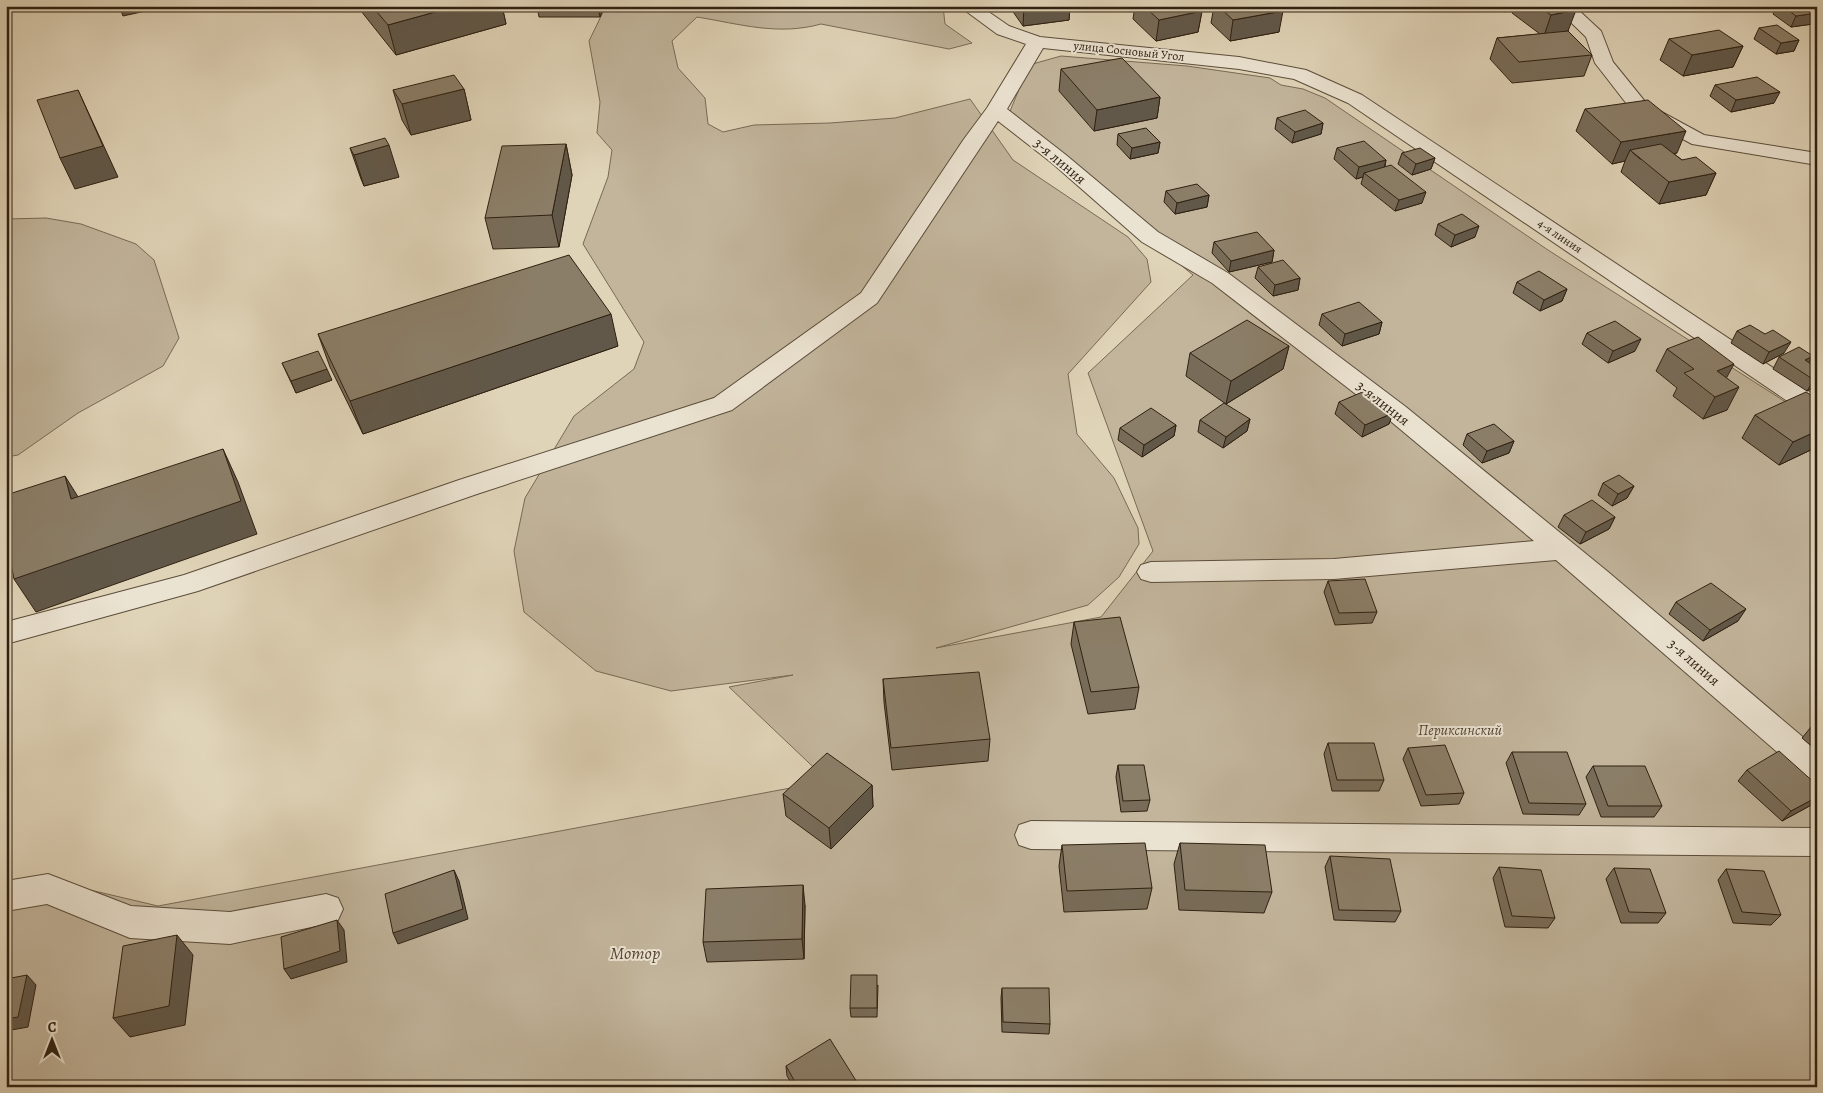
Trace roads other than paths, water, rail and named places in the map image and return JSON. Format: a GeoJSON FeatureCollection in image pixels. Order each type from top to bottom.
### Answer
{"type":"FeatureCollection","features":[{"type":"Feature","properties":{"kind":"street","name":"улица Сосновый Угол"},"geometry":{"type":"LineString","coordinates":[[968,6],[1003,30],[1037,42],[1239,63],[1299,74]]}},
{"type":"Feature","properties":{"kind":"street"},"geometry":{"type":"LineString","coordinates":[[1563,6],[1595,35],[1604,63],[1640,108],[1699,140],[1817,158]]}},
{"type":"Feature","properties":{"kind":"street"},"geometry":{"type":"LineString","coordinates":[[6,633],[188,584],[468,487],[723,404],[869,298],[974,139],[996,110],[1037,42]]}},
{"type":"Feature","properties":{"kind":"street","name":"4-я линия"},"geometry":{"type":"LineString","coordinates":[[1299,74],[1355,99],[1817,409]]}},
{"type":"Feature","properties":{"kind":"street","name":"3-я линия"},"geometry":{"type":"LineString","coordinates":[[996,110],[1150,237],[1220,278],[1397,413],[1562,549],[1817,768]]}},
{"type":"Feature","properties":{"kind":"street"},"geometry":{"type":"LineString","coordinates":[[974,139],[1029,136]]}},
{"type":"Feature","properties":{"kind":"street"},"geometry":{"type":"LineString","coordinates":[[1150,572],[1334,569],[1562,549]]}},
{"type":"Feature","properties":{"kind":"street"},"geometry":{"type":"LineString","coordinates":[[1031,835],[1817,842]]}},
{"type":"Feature","properties":{"kind":"street"},"geometry":{"type":"LineString","coordinates":[[6,896],[48,889],[130,922],[230,928],[326,909]]}},
{"type":"Feature","properties":{"kind":"park label","name":"Периксинский"},"geometry":{"type":"Point","coordinates":[1460,730]}},
{"type":"Feature","properties":{"kind":"park label","name":"Мотор"},"geometry":{"type":"Point","coordinates":[635,953]}}]}
